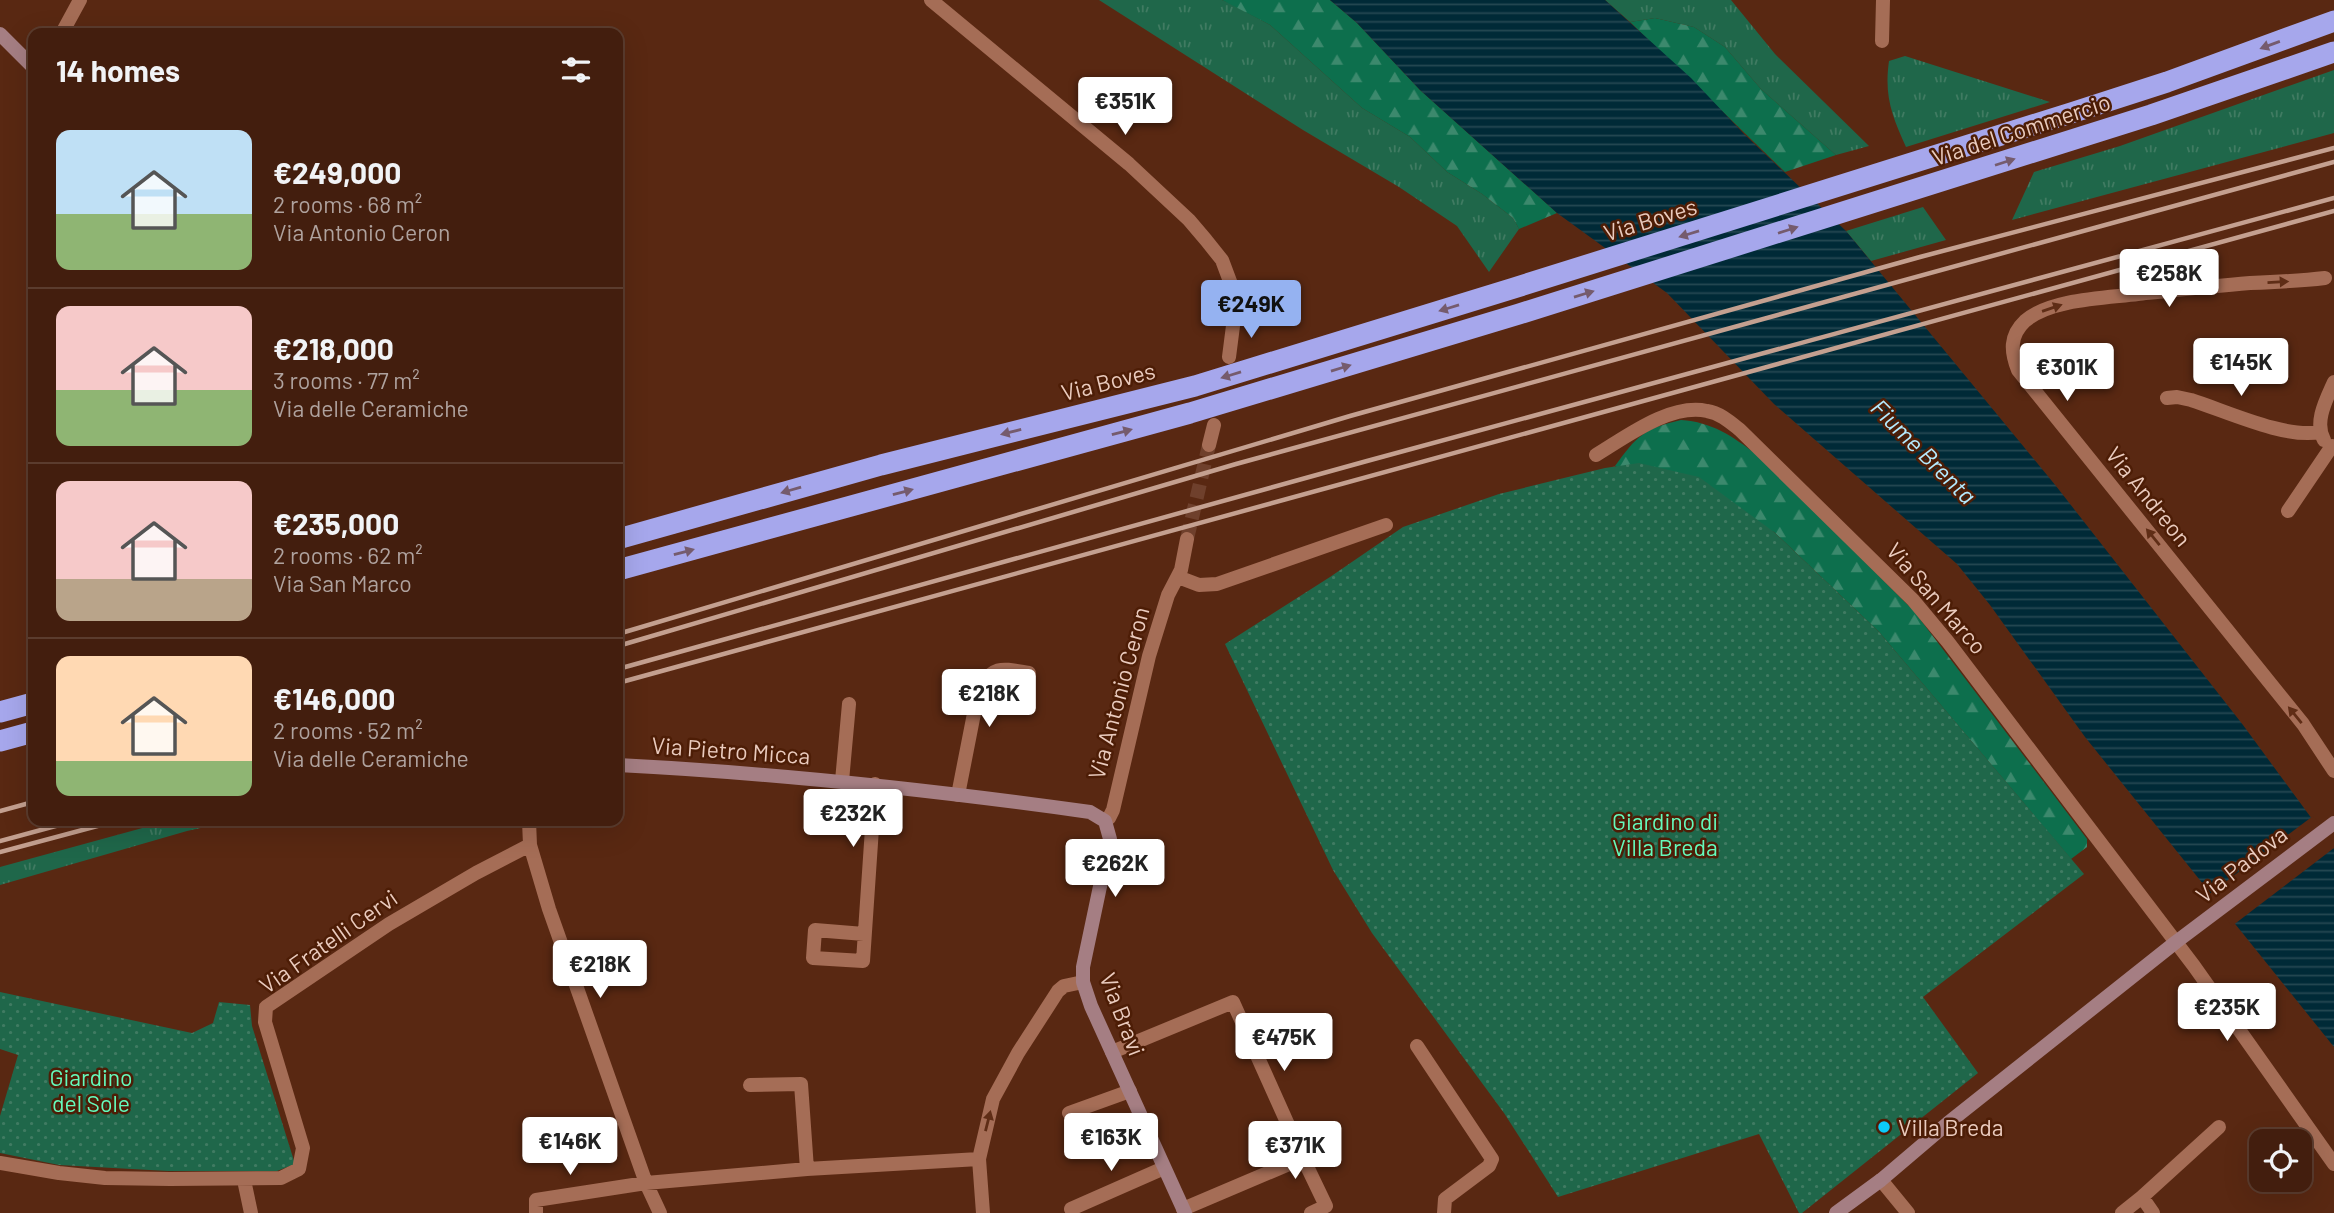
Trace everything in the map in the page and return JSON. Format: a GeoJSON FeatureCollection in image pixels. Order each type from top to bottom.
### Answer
{"type":"FeatureCollection","features":[{"type":"Feature","properties":{"kind":"highway","name":"Via del Commercio"},"geometry":{"type":"LineString","coordinates":[[1848,184],[2167,82],[2334,21]]}},
{"type":"Feature","properties":{"kind":"highway","name":"Via del Commercio"},"geometry":{"type":"LineString","coordinates":[[623,569],[1190,413],[1519,314],[2151,115],[2334,52]]}},
{"type":"Feature","properties":{"kind":"highway","name":"Via Boves"},"geometry":{"type":"LineString","coordinates":[[623,538],[881,465],[1195,386],[1848,184]]}},
{"type":"Feature","properties":{"kind":"highway"},"geometry":{"type":"LineString","coordinates":[[0,712],[28,704]]}},
{"type":"Feature","properties":{"kind":"highway"},"geometry":{"type":"LineString","coordinates":[[0,741],[28,733]]}},
{"type":"Feature","properties":{"kind":"street"},"geometry":{"type":"LineString","coordinates":[[65,28],[80,0]]}},
{"type":"Feature","properties":{"kind":"street"},"geometry":{"type":"LineString","coordinates":[[931,0],[1108,146],[1160,191],[1198,230],[1222,260],[1231,284],[1234,318],[1229,357]]}},
{"type":"Feature","properties":{"kind":"street"},"geometry":{"type":"LineString","coordinates":[[1882,41],[1883,0]]}},
{"type":"Feature","properties":{"kind":"street"},"geometry":{"type":"LineString","coordinates":[[0,34],[28,62]]}},
{"type":"Feature","properties":{"kind":"street","name":"Via Andreon"},"geometry":{"type":"LineString","coordinates":[[2325,278],[2207,287],[2064,304],[2038,313],[2025,321],[2015,335],[2012,355],[2018,370],[2295,714],[2334,771]]}},
{"type":"Feature","properties":{"kind":"street"},"geometry":{"type":"LineString","coordinates":[[2288,511],[2333,446],[2323,439],[2320,421],[2334,382]]}},
{"type":"Feature","properties":{"kind":"street"},"geometry":{"type":"LineString","coordinates":[[2167,398],[2191,400],[2286,431],[2305,435],[2320,432]]}},
{"type":"Feature","properties":{"kind":"street","name":"Via San Marco"},"geometry":{"type":"LineString","coordinates":[[1596,455],[1651,421],[1693,410],[1718,414],[1740,430],[1913,600],[1948,642],[2176,942],[2334,1164]]}},
{"type":"Feature","properties":{"kind":"street"},"geometry":{"type":"LineString","coordinates":[[1209,445],[1214,425]]}},
{"type":"Feature","properties":{"kind":"street"},"geometry":{"type":"LineString","coordinates":[[1178,578],[1199,585],[1217,584],[1386,525]]}},
{"type":"Feature","properties":{"kind":"street","name":"Via Antonio Ceron"},"geometry":{"type":"LineString","coordinates":[[1105,821],[1113,810],[1162,612],[1178,578],[1187,539]]}},
{"type":"Feature","properties":{"kind":"street"},"geometry":{"type":"LineString","coordinates":[[958,794],[979,688],[988,674],[1001,669],[1029,673]]}},
{"type":"Feature","properties":{"kind":"street","name":"Via Pietro Micca"},"geometry":{"type":"LineString","coordinates":[[842,781],[849,704]]}},
{"type":"Feature","properties":{"kind":"street","name":"Via Pietro Micca"},"geometry":{"type":"LineString","coordinates":[[623,765],[874,784],[1090,812],[1105,821]]}},
{"type":"Feature","properties":{"kind":"street"},"geometry":{"type":"LineString","coordinates":[[864,934],[874,784]]}},
{"type":"Feature","properties":{"kind":"street","name":"Via Bravi"},"geometry":{"type":"LineString","coordinates":[[1105,821],[1110,839],[1085,950],[1083,982],[1091,1006],[1184,1211]]}},
{"type":"Feature","properties":{"kind":"street","name":"Via Padova"},"geometry":{"type":"LineString","coordinates":[[2176,942],[2334,822]]}},
{"type":"Feature","properties":{"kind":"street"},"geometry":{"type":"LineString","coordinates":[[529,826],[530,845],[549,909],[646,1183],[660,1213]]}},
{"type":"Feature","properties":{"kind":"street","name":"Via Fratelli Cervi"},"geometry":{"type":"LineString","coordinates":[[0,1163],[105,1178],[244,1180],[281,1178],[299,1169],[303,1148],[265,1023],[266,1007],[389,924],[530,845]]}},
{"type":"Feature","properties":{"kind":"street"},"geometry":{"type":"LineString","coordinates":[[1836,1213],[1852,1209],[1881,1180],[1948,1123],[2176,942]]}},
{"type":"Feature","properties":{"kind":"street"},"geometry":{"type":"LineString","coordinates":[[983,1213],[979,1159],[993,1099],[1018,1053],[1058,991],[1064,986],[1083,982]]}},
{"type":"Feature","properties":{"kind":"street"},"geometry":{"type":"LineString","coordinates":[[1112,1052],[1233,1002],[1326,1206],[1311,1213]]}},
{"type":"Feature","properties":{"kind":"street"},"geometry":{"type":"LineString","coordinates":[[1421,1047],[1492,1160],[1489,1166],[1445,1199],[1444,1213]]}},
{"type":"Feature","properties":{"kind":"street"},"geometry":{"type":"LineString","coordinates":[[750,1085],[801,1084],[807,1169]]}},
{"type":"Feature","properties":{"kind":"street","name":"Via Bravi"},"geometry":{"type":"LineString","coordinates":[[1069,1113],[1129,1091]]}},
{"type":"Feature","properties":{"kind":"street"},"geometry":{"type":"LineString","coordinates":[[2122,1213],[2220,1127]]}},
{"type":"Feature","properties":{"kind":"street"},"geometry":{"type":"LineString","coordinates":[[1184,1211],[1303,1158]]}},
{"type":"Feature","properties":{"kind":"street"},"geometry":{"type":"LineString","coordinates":[[536,1213],[536,1200],[646,1183],[807,1169],[979,1159]]}},
{"type":"Feature","properties":{"kind":"street"},"geometry":{"type":"LineString","coordinates":[[1071,1209],[1164,1168]]}},
{"type":"Feature","properties":{"kind":"street"},"geometry":{"type":"LineString","coordinates":[[244,1180],[251,1213]]}},
{"type":"Feature","properties":{"kind":"street"},"geometry":{"type":"LineString","coordinates":[[1881,1180],[1908,1213]]}},
{"type":"Feature","properties":{"kind":"street"},"geometry":{"type":"LineString","coordinates":[[2142,1197],[2153,1213]]}},
{"type":"Feature","properties":{"kind":"green space"},"geometry":{"type":"Polygon","coordinates":[[[1099,0],[1222,0],[1270,25],[1362,108],[1410,137],[1447,172],[1513,218],[1519,229],[1489,272],[1457,226],[1099,0]]]}},
{"type":"Feature","properties":{"kind":"green space"},"geometry":{"type":"Polygon","coordinates":[[[1222,0],[1330,0],[1357,23],[1420,90],[1557,213],[1519,229],[1513,218],[1447,172],[1410,137],[1362,108],[1270,25],[1222,0]]]}},
{"type":"Feature","properties":{"kind":"green space"},"geometry":{"type":"Polygon","coordinates":[[[1605,0],[1731,0],[1775,54],[1869,146],[1836,155],[1761,89],[1725,47],[1694,27],[1655,18],[1630,22],[1605,0]]]}},
{"type":"Feature","properties":{"kind":"green space"},"geometry":{"type":"Polygon","coordinates":[[[1655,18],[1694,27],[1725,47],[1761,89],[1836,155],[1785,172],[1630,22],[1655,18]]]}},
{"type":"Feature","properties":{"kind":"green space"},"geometry":{"type":"Polygon","coordinates":[[[1905,56],[2050,102],[1906,147],[1888,95],[1889,61],[1905,56]]]}},
{"type":"Feature","properties":{"kind":"green space"},"geometry":{"type":"Polygon","coordinates":[[[2334,70],[2334,133],[2012,220],[2034,172],[2120,146],[2334,70]]]}},
{"type":"Feature","properties":{"kind":"green space"},"geometry":{"type":"Polygon","coordinates":[[[1923,207],[1946,240],[1871,261],[1846,231],[1923,207]]]}},
{"type":"Feature","properties":{"kind":"green space"},"geometry":{"type":"Polygon","coordinates":[[[1681,420],[1721,431],[1756,454],[1913,610],[2087,839],[2087,847],[2071,859],[1879,632],[1774,532],[1615,466],[1642,435],[1681,420]]]}},
{"type":"Feature","properties":{"kind":"green space","name":"Giardino di Villa Breda"},"geometry":{"type":"Polygon","coordinates":[[[1639,463],[1699,477],[1774,532],[1879,632],[2084,874],[1923,997],[1978,1073],[1802,1213],[1799,1213],[1759,1134],[1558,1197],[1504,1113],[1372,933],[1333,870],[1225,644],[1403,527],[1499,494],[1605,468],[1639,463]]]}},
{"type":"Feature","properties":{"kind":"green space"},"geometry":{"type":"Polygon","coordinates":[[[150,826],[210,826],[0,885],[0,867],[150,826]]]}},
{"type":"Feature","properties":{"kind":"green space","name":"Giardino del Sole"},"geometry":{"type":"Polygon","coordinates":[[[0,992],[192,1033],[213,1023],[219,1002],[250,1005],[252,1026],[295,1164],[277,1171],[168,1171],[59,1165],[0,1153],[0,1116],[18,1055],[0,1049],[0,992]]]}},
{"type":"Feature","properties":{"kind":"water","name":"Fiume Brenta"},"geometry":{"type":"Polygon","coordinates":[[[1330,0],[1605,0],[1691,78],[1744,134],[1846,231],[2056,486],[2243,725],[2334,849],[2334,1047],[2085,737],[1990,605],[1957,564],[1774,404],[1667,293],[1557,213],[1420,90],[1357,23],[1330,0]]]}},
{"type":"Feature","properties":{"kind":"pier"},"geometry":{"type":"Polygon","coordinates":[[[2313,816],[2334,843],[2334,848],[2232,926],[2208,895],[2313,816]]]}},
{"type":"Feature","properties":{"kind":"tunnel"},"geometry":{"type":"LineString","coordinates":[[1187,539],[1209,445]]}},
{"type":"Feature","properties":{"kind":"railway"},"geometry":{"type":"LineString","coordinates":[[623,633],[1350,416],[1920,257],[2334,148]]}},
{"type":"Feature","properties":{"kind":"railway"},"geometry":{"type":"LineString","coordinates":[[623,645],[1236,464],[2334,162]]}},
{"type":"Feature","properties":{"kind":"railway"},"geometry":{"type":"LineString","coordinates":[[623,668],[1367,461],[2334,198]]}},
{"type":"Feature","properties":{"kind":"railway"},"geometry":{"type":"LineString","coordinates":[[623,682],[2334,211]]}},
{"type":"Feature","properties":{"kind":"railway"},"geometry":{"type":"LineString","coordinates":[[0,811],[28,803]]}},
{"type":"Feature","properties":{"kind":"railway"},"geometry":{"type":"LineString","coordinates":[[0,841],[56,826]]}},
{"type":"Feature","properties":{"kind":"railway"},"geometry":{"type":"LineString","coordinates":[[0,852],[97,826]]}},
{"type":"Feature","properties":{"kind":"place","name":"Villa Breda"},"geometry":{"type":"Point","coordinates":[1884,1127]}}]}
